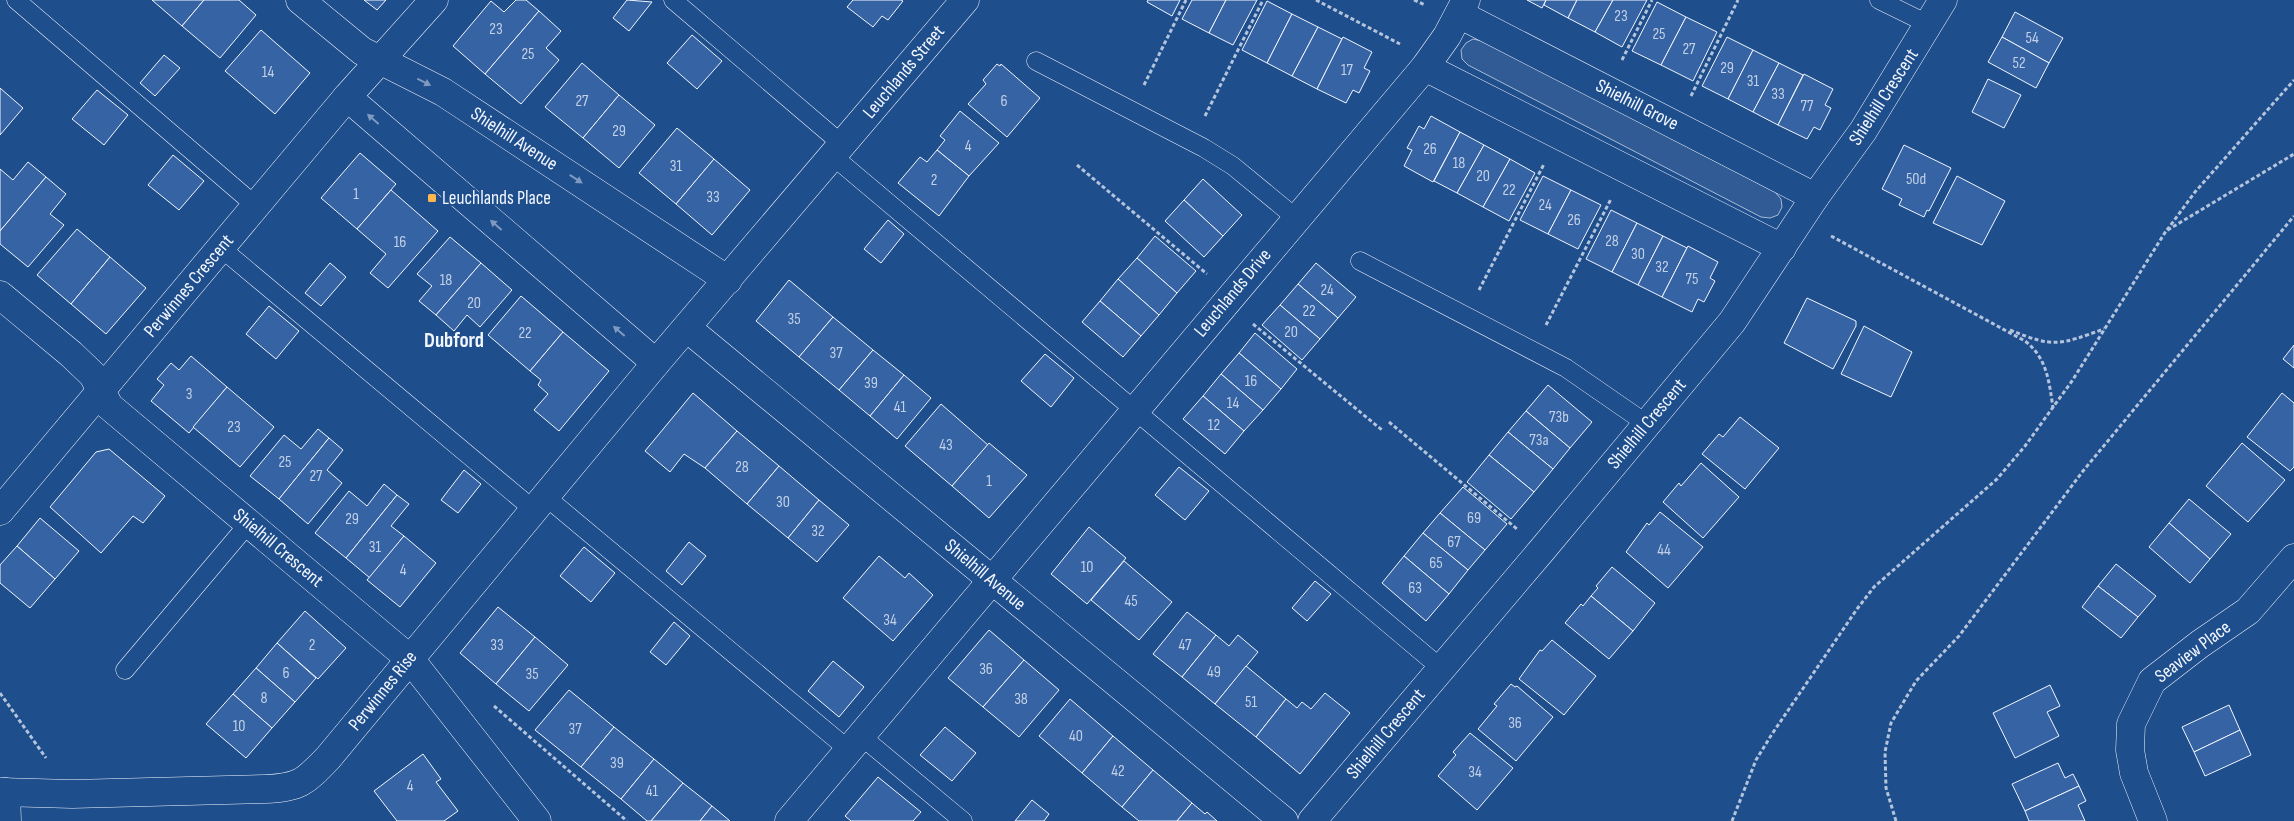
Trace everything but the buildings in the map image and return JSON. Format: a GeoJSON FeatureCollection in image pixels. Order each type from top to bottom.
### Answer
{"type":"FeatureCollection","features":[{"type":"Feature","properties":{"kind":"street","name":"Shielhill Avenue"},"geometry":{"type":"LineString","coordinates":[[300,0],[362,51],[443,92],[728,280]]}},
{"type":"Feature","properties":{"kind":"street"},"geometry":{"type":"LineString","coordinates":[[380,61],[434,0]]}},
{"type":"Feature","properties":{"kind":"street","name":"Leuchlands Street"},"geometry":{"type":"LineString","coordinates":[[728,280],[965,0]]}},
{"type":"Feature","properties":{"kind":"street","name":"Shielhill Crescent"},"geometry":{"type":"LineString","coordinates":[[1312,821],[1442,669],[1732,322],[1815,197],[1863,131],[1944,0]]}},
{"type":"Feature","properties":{"kind":"street","name":"Leuchlands Drive"},"geometry":{"type":"LineString","coordinates":[[789,821],[1425,67],[1447,36],[1462,7]]}},
{"type":"Feature","properties":{"kind":"street","name":"Shielhill Grove"},"geometry":{"type":"LineString","coordinates":[[1462,7],[1815,197]]}},
{"type":"Feature","properties":{"kind":"street","name":"Perwinnes Crescent"},"geometry":{"type":"LineString","coordinates":[[0,511],[347,97],[380,61]]}},
{"type":"Feature","properties":{"kind":"street"},"geometry":{"type":"LineString","coordinates":[[1425,67],[1782,248]]}},
{"type":"Feature","properties":{"kind":"street"},"geometry":{"type":"LineString","coordinates":[[347,97],[656,363]]}},
{"type":"Feature","properties":{"kind":"street","name":"Perwinnes Rise"},"geometry":{"type":"LineString","coordinates":[[3,792],[72,794],[289,788],[308,779],[328,758],[656,363],[728,280]]}},
{"type":"Feature","properties":{"kind":"street","name":"Shielhill Crescent"},"geometry":{"type":"LineString","coordinates":[[0,295],[71,354],[92,375],[109,406],[410,658],[537,821]]}},
{"type":"Feature","properties":{"kind":"street","name":"Shielhill Avenue"},"geometry":{"type":"LineString","coordinates":[[687,328],[1284,821]]}},
{"type":"Feature","properties":{"kind":"street","name":"Seaview Place"},"geometry":{"type":"LineString","coordinates":[[2153,821],[2134,772],[2130,750],[2131,724],[2152,681],[2200,644],[2248,611],[2294,558]]}},
{"type":"Feature","properties":{"kind":"street"},"geometry":{"type":"LineString","coordinates":[[3,792],[7,821]]}},
{"type":"Feature","properties":{"kind":"lane"},"geometry":{"type":"LineString","coordinates":[[16,0],[256,206]]}},
{"type":"Feature","properties":{"kind":"lane"},"geometry":{"type":"LineString","coordinates":[[673,0],[838,151],[1135,412],[1442,669]]}},
{"type":"Feature","properties":{"kind":"lane"},"geometry":{"type":"LineString","coordinates":[[1879,0],[1930,25]]}},
{"type":"Feature","properties":{"kind":"lane"},"geometry":{"type":"LineString","coordinates":[[1036,60],[1124,108],[1192,142],[1233,166],[1296,218]]}},
{"type":"Feature","properties":{"kind":"lane"},"geometry":{"type":"LineString","coordinates":[[221,248],[540,504],[855,743],[963,821]]}},
{"type":"Feature","properties":{"kind":"lane"},"geometry":{"type":"LineString","coordinates":[[1360,261],[1466,314],[1587,380],[1647,424]]}},
{"type":"Feature","properties":{"kind":"lane"},"geometry":{"type":"LineString","coordinates":[[125,670],[249,523]]}},
{"type":"Feature","properties":{"kind":"path"},"geometry":{"type":"LineString","coordinates":[[1124,108],[1142,91],[1186,0]]}},
{"type":"Feature","properties":{"kind":"path"},"geometry":{"type":"LineString","coordinates":[[1192,142],[1263,0]]}},
{"type":"Feature","properties":{"kind":"path"},"geometry":{"type":"LineString","coordinates":[[1316,0],[1401,44]]}},
{"type":"Feature","properties":{"kind":"path"},"geometry":{"type":"LineString","coordinates":[[1618,69],[1652,0]]}},
{"type":"Feature","properties":{"kind":"path"},"geometry":{"type":"LineString","coordinates":[[1686,105],[1738,0]]}},
{"type":"Feature","properties":{"kind":"path"},"geometry":{"type":"LineString","coordinates":[[1732,821],[1756,760],[1874,587],[1997,479],[2025,446],[2053,408],[2166,231],[2195,192],[2294,80]]}},
{"type":"Feature","properties":{"kind":"path"},"geometry":{"type":"LineString","coordinates":[[2166,231],[2294,154]]}},
{"type":"Feature","properties":{"kind":"path"},"geometry":{"type":"LineString","coordinates":[[1466,314],[1545,162]]}},
{"type":"Feature","properties":{"kind":"path"},"geometry":{"type":"LineString","coordinates":[[1077,165],[1215,281]]}},
{"type":"Feature","properties":{"kind":"path"},"geometry":{"type":"LineString","coordinates":[[1533,350],[1612,197]]}},
{"type":"Feature","properties":{"kind":"path"},"geometry":{"type":"LineString","coordinates":[[1896,821],[1886,788],[1885,752],[1891,723],[1916,680],[1959,636],[2083,471],[2294,216]]}},
{"type":"Feature","properties":{"kind":"path"},"geometry":{"type":"LineString","coordinates":[[1830,236],[2002,327],[2024,341],[2040,356],[2050,383],[2053,408]]}},
{"type":"Feature","properties":{"kind":"path"},"geometry":{"type":"LineString","coordinates":[[1252,322],[1382,430]]}},
{"type":"Feature","properties":{"kind":"path"},"geometry":{"type":"LineString","coordinates":[[2002,327],[2042,342],[2059,344],[2104,329]]}},
{"type":"Feature","properties":{"kind":"path"},"geometry":{"type":"LineString","coordinates":[[1389,422],[1524,534]]}},
{"type":"Feature","properties":{"kind":"path"},"geometry":{"type":"LineString","coordinates":[[0,693],[50,764]]}},
{"type":"Feature","properties":{"kind":"path"},"geometry":{"type":"LineString","coordinates":[[491,704],[627,821]]}},
{"type":"Feature","properties":{"kind":"shaded area"},"geometry":{"type":"Polygon","coordinates":[[[1473,39],[1482,41],[1775,192],[1781,199],[1782,207],[1778,215],[1770,218],[1761,217],[1468,65],[1462,59],[1461,50],[1466,43],[1473,39]]]}},
{"type":"Feature","properties":{"kind":"place","name":"Leuchlands Place"},"geometry":{"type":"Point","coordinates":[432,198]}},
{"type":"Feature","properties":{"kind":"district","name":"Dubford"},"geometry":{"type":"Point","coordinates":[454,340]}}]}
